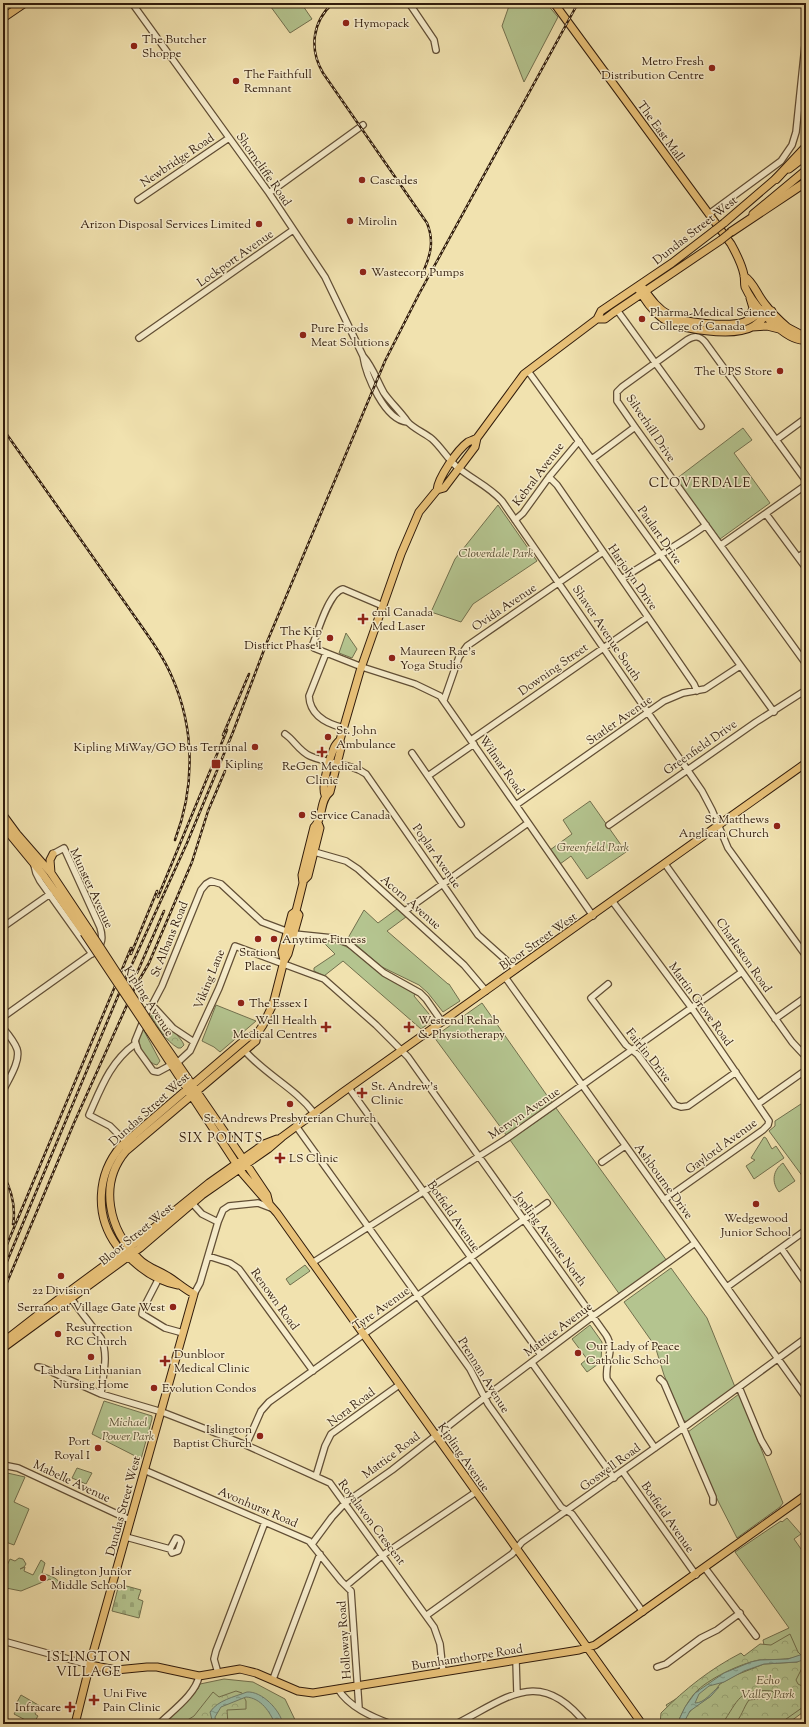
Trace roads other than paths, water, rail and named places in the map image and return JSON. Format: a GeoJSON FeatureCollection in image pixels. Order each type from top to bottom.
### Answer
{"type":"FeatureCollection","features":[{"type":"Feature","properties":{"kind":"highway"},"geometry":{"type":"LineString","coordinates":[[776,179],[806,147]]}},
{"type":"Feature","properties":{"kind":"highway"},"geometry":{"type":"LineString","coordinates":[[731,232],[806,182]]}},
{"type":"Feature","properties":{"kind":"main road"},"geometry":{"type":"LineString","coordinates":[[3,18],[25,3]]}},
{"type":"Feature","properties":{"kind":"main road","name":"The East Mall"},"geometry":{"type":"LineString","coordinates":[[554,3],[731,244],[744,276],[744,282],[750,296],[785,325],[803,335],[806,339]]}},
{"type":"Feature","properties":{"kind":"main road","name":"Dundas Street West"},"geometry":{"type":"LineString","coordinates":[[128,1144],[194,1094],[245,1051],[256,1041],[257,1034],[264,1025],[273,1004],[283,962],[282,952],[290,933],[292,914],[296,911],[303,881],[308,876],[314,827],[318,823],[325,795],[330,792],[333,763],[341,748],[340,740],[362,666],[401,554],[419,512],[437,490],[444,488],[475,447],[477,438],[518,382],[528,371],[597,319],[601,311],[715,230],[806,156]]}},
{"type":"Feature","properties":{"kind":"main road","name":"Dundas Street West"},"geometry":{"type":"LineString","coordinates":[[597,319],[605,318],[721,240],[806,170]]}},
{"type":"Feature","properties":{"kind":"main road","name":"The East Mall"},"geometry":{"type":"LineString","coordinates":[[744,276],[749,279],[767,311],[780,329],[800,340],[806,339]]}},
{"type":"Feature","properties":{"kind":"main road"},"geometry":{"type":"LineString","coordinates":[[639,285],[655,313],[669,323],[677,326],[728,331],[767,326],[780,329]]}},
{"type":"Feature","properties":{"kind":"main road"},"geometry":{"type":"LineString","coordinates":[[643,292],[657,307],[669,315],[685,321],[731,324],[748,320],[767,311]]}},
{"type":"Feature","properties":{"kind":"main road"},"geometry":{"type":"LineString","coordinates":[[748,320],[753,308],[750,296]]}},
{"type":"Feature","properties":{"kind":"main road"},"geometry":{"type":"LineString","coordinates":[[752,327],[767,311]]}},
{"type":"Feature","properties":{"kind":"main road","name":"Dundas Street West"},"geometry":{"type":"LineString","coordinates":[[437,490],[437,482],[452,462],[468,442],[477,438]]}},
{"type":"Feature","properties":{"kind":"main road","name":"Bloor Street West"},"geometry":{"type":"LineString","coordinates":[[129,1252],[193,1195],[244,1162],[268,1149],[314,1113],[486,990],[613,902],[806,763]]}},
{"type":"Feature","properties":{"kind":"main road","name":"Kipling Avenue"},"geometry":{"type":"LineString","coordinates":[[3,815],[6,830],[86,932],[189,1088],[267,1195],[269,1203]]}},
{"type":"Feature","properties":{"kind":"main road","name":"Kipling Avenue"},"geometry":{"type":"LineString","coordinates":[[6,830],[36,856],[51,873],[86,932]]}},
{"type":"Feature","properties":{"kind":"main road"},"geometry":{"type":"LineString","coordinates":[[36,856],[44,857],[53,854]]}},
{"type":"Feature","properties":{"kind":"main road"},"geometry":{"type":"LineString","coordinates":[[51,873],[50,860],[53,854]]}},
{"type":"Feature","properties":{"kind":"main road","name":"Dundas Street West"},"geometry":{"type":"LineString","coordinates":[[179,1286],[169,1284],[142,1269],[129,1252],[110,1212],[109,1195],[116,1166],[128,1144],[189,1088],[247,1038],[257,1034]]}},
{"type":"Feature","properties":{"kind":"main road","name":"Kipling Avenue"},"geometry":{"type":"LineString","coordinates":[[194,1094],[238,1166],[262,1197],[277,1213],[642,1724]]}},
{"type":"Feature","properties":{"kind":"main road","name":"Bloor Street West"},"geometry":{"type":"LineString","coordinates":[[3,1348],[129,1252],[238,1166]]}},
{"type":"Feature","properties":{"kind":"main road","name":"Dundas Street West"},"geometry":{"type":"LineString","coordinates":[[75,1724],[130,1520],[162,1412],[194,1294],[146,1265],[129,1252]]}},
{"type":"Feature","properties":{"kind":"main road","name":"Bloor Street West"},"geometry":{"type":"LineString","coordinates":[[3,1342],[70,1296]]}},
{"type":"Feature","properties":{"kind":"main road","name":"Burnhamthorpe Road"},"geometry":{"type":"LineString","coordinates":[[90,1665],[116,1670],[157,1667],[199,1676],[240,1669],[256,1672],[290,1688],[305,1692],[358,1686],[587,1648],[597,1644],[696,1575],[806,1495]]}},
{"type":"Feature","properties":{"kind":"street","name":"Shorncliffe Road"},"geometry":{"type":"LineString","coordinates":[[132,3],[269,193],[325,277],[363,356],[365,368],[380,400],[394,416],[401,421],[408,422],[433,440],[458,468]]}},
{"type":"Feature","properties":{"kind":"street"},"geometry":{"type":"LineString","coordinates":[[409,3],[434,40],[436,50]]}},
{"type":"Feature","properties":{"kind":"street"},"geometry":{"type":"LineString","coordinates":[[805,3],[806,10]]}},
{"type":"Feature","properties":{"kind":"street"},"geometry":{"type":"LineString","coordinates":[[709,214],[778,164],[784,158],[792,145],[796,132],[806,36]]}},
{"type":"Feature","properties":{"kind":"street"},"geometry":{"type":"LineString","coordinates":[[269,193],[363,125]]}},
{"type":"Feature","properties":{"kind":"street","name":"Newbridge Road"},"geometry":{"type":"LineString","coordinates":[[138,200],[229,138]]}},
{"type":"Feature","properties":{"kind":"street","name":"Lockport Avenue"},"geometry":{"type":"LineString","coordinates":[[139,338],[294,230]]}},
{"type":"Feature","properties":{"kind":"street"},"geometry":{"type":"LineString","coordinates":[[617,310],[701,426]]}},
{"type":"Feature","properties":{"kind":"street","name":"Silverhill Drive"},"geometry":{"type":"LineString","coordinates":[[806,482],[701,338],[695,336],[691,338],[622,387],[617,394],[617,402],[635,428],[806,664]]}},
{"type":"Feature","properties":{"kind":"street","name":"Paulart Drive"},"geometry":{"type":"LineString","coordinates":[[528,371],[774,712]]}},
{"type":"Feature","properties":{"kind":"street"},"geometry":{"type":"LineString","coordinates":[[776,440],[806,418]]}},
{"type":"Feature","properties":{"kind":"street"},"geometry":{"type":"LineString","coordinates":[[592,459],[635,428]]}},
{"type":"Feature","properties":{"kind":"street","name":"Kebral Avenue"},"geometry":{"type":"LineString","coordinates":[[515,520],[523,513],[549,477],[579,441]]}},
{"type":"Feature","properties":{"kind":"street","name":"Shaver Avenue South"},"geometry":{"type":"LineString","coordinates":[[458,468],[492,489],[502,501],[707,800],[728,848],[806,956]]}},
{"type":"Feature","properties":{"kind":"street","name":"Harjolyn Drive"},"geometry":{"type":"LineString","coordinates":[[549,477],[557,485],[694,684],[697,691]]}},
{"type":"Feature","properties":{"kind":"street"},"geometry":{"type":"LineString","coordinates":[[721,545],[806,485]]}},
{"type":"Feature","properties":{"kind":"street"},"geometry":{"type":"LineString","coordinates":[[766,514],[806,568]]}},
{"type":"Feature","properties":{"kind":"street"},"geometry":{"type":"LineString","coordinates":[[622,579],[668,551],[706,524]]}},
{"type":"Feature","properties":{"kind":"street","name":"Ovida Avenue"},"geometry":{"type":"LineString","coordinates":[[444,700],[459,657],[467,646],[603,552]]}},
{"type":"Feature","properties":{"kind":"street"},"geometry":{"type":"LineString","coordinates":[[798,557],[806,552]]}},
{"type":"Feature","properties":{"kind":"street"},"geometry":{"type":"LineString","coordinates":[[344,728],[326,723],[309,700],[309,696],[326,652],[314,648],[313,644],[328,604],[337,592],[343,589],[383,606]]}},
{"type":"Feature","properties":{"kind":"street","name":"Downing Street"},"geometry":{"type":"LineString","coordinates":[[428,776],[472,742],[648,617]]}},
{"type":"Feature","properties":{"kind":"street","name":"Wilmar Road"},"geometry":{"type":"LineString","coordinates":[[326,652],[415,684],[436,693],[444,700],[593,916]]}},
{"type":"Feature","properties":{"kind":"street","name":"Statler Avenue"},"geometry":{"type":"LineString","coordinates":[[516,805],[676,695],[708,688],[740,666]]}},
{"type":"Feature","properties":{"kind":"street","name":"Greenfield Drive"},"geometry":{"type":"LineString","coordinates":[[608,825],[756,722],[774,712],[806,690]]}},
{"type":"Feature","properties":{"kind":"street","name":"Poplar Avenue"},"geometry":{"type":"LineString","coordinates":[[285,734],[307,755],[357,769],[366,774],[444,883],[478,935],[516,969]]}},
{"type":"Feature","properties":{"kind":"street"},"geometry":{"type":"LineString","coordinates":[[412,753],[461,824]]}},
{"type":"Feature","properties":{"kind":"street"},"geometry":{"type":"LineString","coordinates":[[405,911],[528,823]]}},
{"type":"Feature","properties":{"kind":"street","name":"Munster Avenue"},"geometry":{"type":"LineString","coordinates":[[3,1017],[92,954],[99,948],[102,942],[100,927],[64,848],[53,854]]}},
{"type":"Feature","properties":{"kind":"street","name":"Acorn Avenue"},"geometry":{"type":"LineString","coordinates":[[311,852],[350,863],[464,965],[486,990]]}},
{"type":"Feature","properties":{"kind":"street","name":"Charleston Road"},"geometry":{"type":"LineString","coordinates":[[665,864],[775,1019],[795,1046],[806,1057]]}},
{"type":"Feature","properties":{"kind":"street","name":"Kipling Avenue"},"geometry":{"type":"LineString","coordinates":[[34,865],[36,873],[92,954]]}},
{"type":"Feature","properties":{"kind":"street","name":"St Albans Road"},"geometry":{"type":"LineString","coordinates":[[135,1044],[141,1023],[162,986],[203,886],[208,882],[214,881],[221,884],[256,918],[290,933]]}},
{"type":"Feature","properties":{"kind":"street"},"geometry":{"type":"LineString","coordinates":[[3,926],[50,894]]}},
{"type":"Feature","properties":{"kind":"street","name":"Martin Grove Road"},"geometry":{"type":"LineString","coordinates":[[613,902],[691,1008],[769,1120]]}},
{"type":"Feature","properties":{"kind":"street"},"geometry":{"type":"LineString","coordinates":[[290,933],[333,938],[348,943],[384,973],[420,992],[442,1022]]}},
{"type":"Feature","properties":{"kind":"street","name":"Viking Lane"},"geometry":{"type":"LineString","coordinates":[[174,1064],[188,1054],[219,988],[235,946],[283,962]]}},
{"type":"Feature","properties":{"kind":"street","name":"Jopling Avenue North"},"geometry":{"type":"LineString","coordinates":[[283,962],[324,979],[376,1025],[402,1051],[593,1316],[610,1342],[611,1351],[606,1370],[610,1383],[655,1448]]}},
{"type":"Feature","properties":{"kind":"street","name":"Mervyn Avenue"},"geometry":{"type":"LineString","coordinates":[[312,1263],[479,1157],[583,1086],[742,972]]}},
{"type":"Feature","properties":{"kind":"street","name":"Ashbourne Drive"},"geometry":{"type":"LineString","coordinates":[[505,977],[806,1398]]}},
{"type":"Feature","properties":{"kind":"street","name":"Fairlin Drive"},"geometry":{"type":"LineString","coordinates":[[608,984],[592,998],[626,1045],[638,1055],[675,1104],[681,1107],[691,1104],[736,1072]]}},
{"type":"Feature","properties":{"kind":"street"},"geometry":{"type":"LineString","coordinates":[[775,1019],[806,996]]}},
{"type":"Feature","properties":{"kind":"street"},"geometry":{"type":"LineString","coordinates":[[152,1005],[174,1028],[194,1042]]}},
{"type":"Feature","properties":{"kind":"street"},"geometry":{"type":"LineString","coordinates":[[3,1028],[18,1052],[16,1061],[3,1091]]}},
{"type":"Feature","properties":{"kind":"street"},"geometry":{"type":"LineString","coordinates":[[128,1144],[110,1126],[89,1115],[111,1068],[119,1057],[135,1044],[153,1071],[158,1072],[174,1064]]}},
{"type":"Feature","properties":{"kind":"street"},"geometry":{"type":"LineString","coordinates":[[245,1051],[256,1062],[300,1097],[314,1113]]}},
{"type":"Feature","properties":{"kind":"street"},"geometry":{"type":"LineString","coordinates":[[758,1104],[806,1070]]}},
{"type":"Feature","properties":{"kind":"street","name":"Botfield Avenue"},"geometry":{"type":"LineString","coordinates":[[349,1088],[541,1355]]}},
{"type":"Feature","properties":{"kind":"street","name":"Gaylord Avenue"},"geometry":{"type":"LineString","coordinates":[[664,1200],[763,1130],[768,1125],[769,1120]]}},
{"type":"Feature","properties":{"kind":"street","name":"Prennan Avenue"},"geometry":{"type":"LineString","coordinates":[[296,1126],[470,1369],[484,1398],[561,1508],[572,1514],[643,1612]]}},
{"type":"Feature","properties":{"kind":"street"},"geometry":{"type":"LineString","coordinates":[[602,1162],[625,1146]]}},
{"type":"Feature","properties":{"kind":"street"},"geometry":{"type":"LineString","coordinates":[[192,1203],[202,1214],[218,1222],[223,1210],[232,1206],[261,1203],[270,1207],[277,1213]]}},
{"type":"Feature","properties":{"kind":"street","name":"Tyre Avenue"},"geometry":{"type":"LineString","coordinates":[[246,1445],[264,1406],[363,1334],[524,1221],[547,1203]]}},
{"type":"Feature","properties":{"kind":"street","name":"Dundas Street West"},"geometry":{"type":"LineString","coordinates":[[194,1294],[200,1283],[218,1222]]}},
{"type":"Feature","properties":{"kind":"street"},"geometry":{"type":"LineString","coordinates":[[727,1287],[806,1230]]}},
{"type":"Feature","properties":{"kind":"street","name":"Mattice Avenue"},"geometry":{"type":"LineString","coordinates":[[435,1435],[593,1316],[695,1243]]}},
{"type":"Feature","properties":{"kind":"street"},"geometry":{"type":"LineString","coordinates":[[781,1248],[806,1284]]}},
{"type":"Feature","properties":{"kind":"street","name":"Renown Road"},"geometry":{"type":"LineString","coordinates":[[208,1256],[230,1263],[239,1268],[312,1371]]}},
{"type":"Feature","properties":{"kind":"street"},"geometry":{"type":"LineString","coordinates":[[159,1278],[142,1309],[142,1314],[165,1328],[183,1333]]}},
{"type":"Feature","properties":{"kind":"street"},"geometry":{"type":"LineString","coordinates":[[70,1296],[104,1344],[106,1352],[102,1394]]}},
{"type":"Feature","properties":{"kind":"street","name":"Goswell Road"},"geometry":{"type":"LineString","coordinates":[[427,1615],[512,1554],[522,1542],[614,1478],[806,1338]]}},
{"type":"Feature","properties":{"kind":"street"},"geometry":{"type":"LineString","coordinates":[[532,1363],[614,1478]]}},
{"type":"Feature","properties":{"kind":"street","name":"Royalavon Crescent"},"geometry":{"type":"LineString","coordinates":[[38,1368],[43,1368],[102,1394],[162,1412],[246,1445],[330,1483],[384,1555],[434,1626],[439,1638],[444,1672]]}},
{"type":"Feature","properties":{"kind":"street"},"geometry":{"type":"LineString","coordinates":[[660,1379],[664,1383],[713,1497],[713,1502]]}},
{"type":"Feature","properties":{"kind":"street","name":"Nora Road"},"geometry":{"type":"LineString","coordinates":[[316,1476],[325,1446],[331,1434],[399,1385]]}},
{"type":"Feature","properties":{"kind":"street"},"geometry":{"type":"LineString","coordinates":[[739,1387],[761,1440],[768,1452]]}},
{"type":"Feature","properties":{"kind":"street","name":"Mattice Road"},"geometry":{"type":"LineString","coordinates":[[312,1544],[332,1517],[346,1503],[392,1470],[435,1435]]}},
{"type":"Feature","properties":{"kind":"street","name":"Mabelle Avenue"},"geometry":{"type":"LineString","coordinates":[[3,1465],[18,1468],[130,1520]]}},
{"type":"Feature","properties":{"kind":"street","name":"Avonhurst Road"},"geometry":{"type":"LineString","coordinates":[[144,1470],[309,1541],[340,1581],[347,1585]]}},
{"type":"Feature","properties":{"kind":"street","name":"Botfield Avenue"},"geometry":{"type":"LineString","coordinates":[[622,1472],[696,1575]]}},
{"type":"Feature","properties":{"kind":"street","name":"Holloway Road"},"geometry":{"type":"LineString","coordinates":[[359,1708],[352,1599],[351,1591],[347,1585],[384,1555],[476,1492]]}},
{"type":"Feature","properties":{"kind":"street"},"geometry":{"type":"LineString","coordinates":[[218,1673],[214,1659],[216,1651],[265,1522]]}},
{"type":"Feature","properties":{"kind":"street"},"geometry":{"type":"LineString","coordinates":[[126,1537],[170,1549]]}},
{"type":"Feature","properties":{"kind":"street"},"geometry":{"type":"LineString","coordinates":[[273,1679],[320,1554]]}},
{"type":"Feature","properties":{"kind":"street"},"geometry":{"type":"LineString","coordinates":[[705,1568],[756,1636]]}},
{"type":"Feature","properties":{"kind":"street"},"geometry":{"type":"LineString","coordinates":[[657,1666],[666,1664],[701,1638],[717,1630],[740,1613]]}},
{"type":"Feature","properties":{"kind":"street"},"geometry":{"type":"LineString","coordinates":[[3,1641],[90,1665]]}},
{"type":"Feature","properties":{"kind":"street"},"geometry":{"type":"LineString","coordinates":[[516,1660],[517,1693]]}},
{"type":"Feature","properties":{"kind":"street"},"geometry":{"type":"LineString","coordinates":[[159,1724],[194,1690],[198,1683],[199,1676]]}},
{"type":"Feature","properties":{"kind":"street"},"geometry":{"type":"LineString","coordinates":[[338,1689],[341,1694],[367,1714],[391,1724]]}},
{"type":"Feature","properties":{"kind":"street"},"geometry":{"type":"LineString","coordinates":[[456,1724],[517,1693],[539,1691],[554,1695],[568,1703],[586,1724]]}},
{"type":"Feature","properties":{"kind":"water"},"geometry":{"type":"Polygon","coordinates":[[[806,1653],[806,1659],[797,1662],[764,1664],[744,1671],[724,1682],[709,1686],[699,1694],[695,1703],[699,1703],[705,1699],[719,1687],[711,1696],[690,1711],[683,1724],[677,1724],[685,1707],[695,1693],[724,1673],[751,1662],[760,1660],[788,1659],[806,1653]]]}},
{"type":"Feature","properties":{"kind":"water"},"geometry":{"type":"Polygon","coordinates":[[[247,1692],[259,1695],[270,1702],[278,1713],[283,1724],[275,1724],[268,1710],[264,1706],[256,1700],[246,1697],[221,1707],[215,1717],[216,1724],[213,1724],[210,1712],[213,1708],[227,1699],[247,1692]]]}},
{"type":"Feature","properties":{"kind":"railway"},"geometry":{"type":"LineString","coordinates":[[333,3],[326,10],[317,27],[314,45],[319,64],[323,73],[427,223],[431,247],[424,270]]}},
{"type":"Feature","properties":{"kind":"railway"},"geometry":{"type":"LineString","coordinates":[[3,1271],[123,984],[187,843],[233,732],[267,642],[385,361],[419,294],[578,3]]}},
{"type":"Feature","properties":{"kind":"railway"},"geometry":{"type":"LineString","coordinates":[[3,429],[162,656],[172,677],[180,697],[185,717],[190,758],[186,799],[182,820],[175,840]]}},
{"type":"Feature","properties":{"kind":"railway"},"geometry":{"type":"LineString","coordinates":[[223,735],[249,674]]}},
{"type":"Feature","properties":{"kind":"railway"},"geometry":{"type":"LineString","coordinates":[[158,897],[227,730]]}},
{"type":"Feature","properties":{"kind":"railway"},"geometry":{"type":"LineString","coordinates":[[3,1292],[74,1123],[135,987],[149,963],[192,862],[208,811],[225,771]]}},
{"type":"Feature","properties":{"kind":"railway"},"geometry":{"type":"LineString","coordinates":[[131,954],[157,891]]}},
{"type":"Feature","properties":{"kind":"railway"},"geometry":{"type":"LineString","coordinates":[[137,973],[164,911]]}},
{"type":"Feature","properties":{"kind":"railway"},"geometry":{"type":"LineString","coordinates":[[3,1254],[131,948]]}},
{"type":"Feature","properties":{"kind":"railway"},"geometry":{"type":"LineString","coordinates":[[3,1174],[12,1198],[14,1211],[13,1224]]}},
{"type":"Feature","properties":{"kind":"place","name":"Hymopack"},"geometry":{"type":"Point","coordinates":[346,23]}},
{"type":"Feature","properties":{"kind":"place","name":"The Butcher Shoppe"},"geometry":{"type":"Point","coordinates":[134,46]}},
{"type":"Feature","properties":{"kind":"place","name":"Metro Fresh Distribution Centre"},"geometry":{"type":"Point","coordinates":[712,68]}},
{"type":"Feature","properties":{"kind":"place","name":"The Faithfull Remnant"},"geometry":{"type":"Point","coordinates":[236,81]}},
{"type":"Feature","properties":{"kind":"place","name":"Cascades"},"geometry":{"type":"Point","coordinates":[362,180]}},
{"type":"Feature","properties":{"kind":"place","name":"Mirolin"},"geometry":{"type":"Point","coordinates":[350,221]}},
{"type":"Feature","properties":{"kind":"place","name":"Arizon Disposal Services Limited"},"geometry":{"type":"Point","coordinates":[259,224]}},
{"type":"Feature","properties":{"kind":"place","name":"Wastecorp Pumps"},"geometry":{"type":"Point","coordinates":[363,272]}},
{"type":"Feature","properties":{"kind":"place","name":"Pharma-Medical Science College of Canada"},"geometry":{"type":"Point","coordinates":[642,319]}},
{"type":"Feature","properties":{"kind":"place","name":"Pure Foods Meat Solutions"},"geometry":{"type":"Point","coordinates":[303,335]}},
{"type":"Feature","properties":{"kind":"place","name":"The UPS Store"},"geometry":{"type":"Point","coordinates":[780,371]}},
{"type":"Feature","properties":{"kind":"place","name":"cml Canada Med Laser"},"geometry":{"type":"Point","coordinates":[363,619]}},
{"type":"Feature","properties":{"kind":"place","name":"The Kip District Phase I"},"geometry":{"type":"Point","coordinates":[330,638]}},
{"type":"Feature","properties":{"kind":"place","name":"Maureen Rae's Yoga Studio"},"geometry":{"type":"Point","coordinates":[392,658]}},
{"type":"Feature","properties":{"kind":"place","name":"St. John Ambulance"},"geometry":{"type":"Point","coordinates":[328,737]}},
{"type":"Feature","properties":{"kind":"place","name":"Kipling MiWay/GO Bus Terminal"},"geometry":{"type":"Point","coordinates":[255,747]}},
{"type":"Feature","properties":{"kind":"place","name":"ReGen Medical Clinic"},"geometry":{"type":"Point","coordinates":[322,752]}},
{"type":"Feature","properties":{"kind":"place","name":"Kipling"},"geometry":{"type":"Point","coordinates":[216,764]}},
{"type":"Feature","properties":{"kind":"place","name":"Service Canada"},"geometry":{"type":"Point","coordinates":[302,815]}},
{"type":"Feature","properties":{"kind":"place","name":"St Matthews Anglican Church"},"geometry":{"type":"Point","coordinates":[777,826]}},
{"type":"Feature","properties":{"kind":"place","name":"Station Place"},"geometry":{"type":"Point","coordinates":[258,939]}},
{"type":"Feature","properties":{"kind":"place","name":"Anytime Fitness"},"geometry":{"type":"Point","coordinates":[274,939]}},
{"type":"Feature","properties":{"kind":"place","name":"The Essex I"},"geometry":{"type":"Point","coordinates":[241,1003]}},
{"type":"Feature","properties":{"kind":"place","name":"Well Health Medical Centres"},"geometry":{"type":"Point","coordinates":[326,1027]}},
{"type":"Feature","properties":{"kind":"place","name":"Westend Rehab & Physiotherapy"},"geometry":{"type":"Point","coordinates":[409,1027]}},
{"type":"Feature","properties":{"kind":"place","name":"St. Andrew's Clinic"},"geometry":{"type":"Point","coordinates":[362,1093]}},
{"type":"Feature","properties":{"kind":"place","name":"St. Andrews Presbyterian Church"},"geometry":{"type":"Point","coordinates":[290,1104]}},
{"type":"Feature","properties":{"kind":"place","name":"LS Clinic"},"geometry":{"type":"Point","coordinates":[280,1158]}},
{"type":"Feature","properties":{"kind":"place","name":"Wedgewood Junior School"},"geometry":{"type":"Point","coordinates":[756,1204]}},
{"type":"Feature","properties":{"kind":"place","name":"22 Division"},"geometry":{"type":"Point","coordinates":[61,1276]}},
{"type":"Feature","properties":{"kind":"place","name":"Serrano at Village Gate West"},"geometry":{"type":"Point","coordinates":[173,1307]}},
{"type":"Feature","properties":{"kind":"place","name":"Resurrection RC Church"},"geometry":{"type":"Point","coordinates":[58,1334]}},
{"type":"Feature","properties":{"kind":"place","name":"Our Lady of Peace Catholic School"},"geometry":{"type":"Point","coordinates":[578,1353]}},
{"type":"Feature","properties":{"kind":"place","name":"Labdara Lithuanian Nursing Home"},"geometry":{"type":"Point","coordinates":[91,1357]}},
{"type":"Feature","properties":{"kind":"place","name":"Dunbloor Medical Clinic"},"geometry":{"type":"Point","coordinates":[165,1361]}},
{"type":"Feature","properties":{"kind":"place","name":"Evolution Condos"},"geometry":{"type":"Point","coordinates":[154,1388]}},
{"type":"Feature","properties":{"kind":"place","name":"Islington Baptist Church"},"geometry":{"type":"Point","coordinates":[260,1436]}},
{"type":"Feature","properties":{"kind":"place","name":"Port Royal I"},"geometry":{"type":"Point","coordinates":[98,1448]}},
{"type":"Feature","properties":{"kind":"place","name":"Islington Junior Middle School"},"geometry":{"type":"Point","coordinates":[43,1578]}},
{"type":"Feature","properties":{"kind":"place","name":"Uni Five Pain Clinic"},"geometry":{"type":"Point","coordinates":[94,1700]}},
{"type":"Feature","properties":{"kind":"place","name":"Infracare"},"geometry":{"type":"Point","coordinates":[70,1707]}},
{"type":"Feature","properties":{"kind":"district","name":"CLOVERDALE"},"geometry":{"type":"Point","coordinates":[700,482]}},
{"type":"Feature","properties":{"kind":"district","name":"SIX POINTS"},"geometry":{"type":"Point","coordinates":[221,1137]}},
{"type":"Feature","properties":{"kind":"district","name":"ISLINGTON VILLAGE"},"geometry":{"type":"Point","coordinates":[89,1664]}},
{"type":"Feature","properties":{"kind":"park label","name":"Cloverdale Park"},"geometry":{"type":"Point","coordinates":[496,553]}},
{"type":"Feature","properties":{"kind":"park label","name":"Greenfield Park"},"geometry":{"type":"Point","coordinates":[593,847]}},
{"type":"Feature","properties":{"kind":"park label","name":"Michael Power Park"},"geometry":{"type":"Point","coordinates":[128,1429]}},
{"type":"Feature","properties":{"kind":"park label","name":"Echo Valley Park"},"geometry":{"type":"Point","coordinates":[768,1687]}}]}
